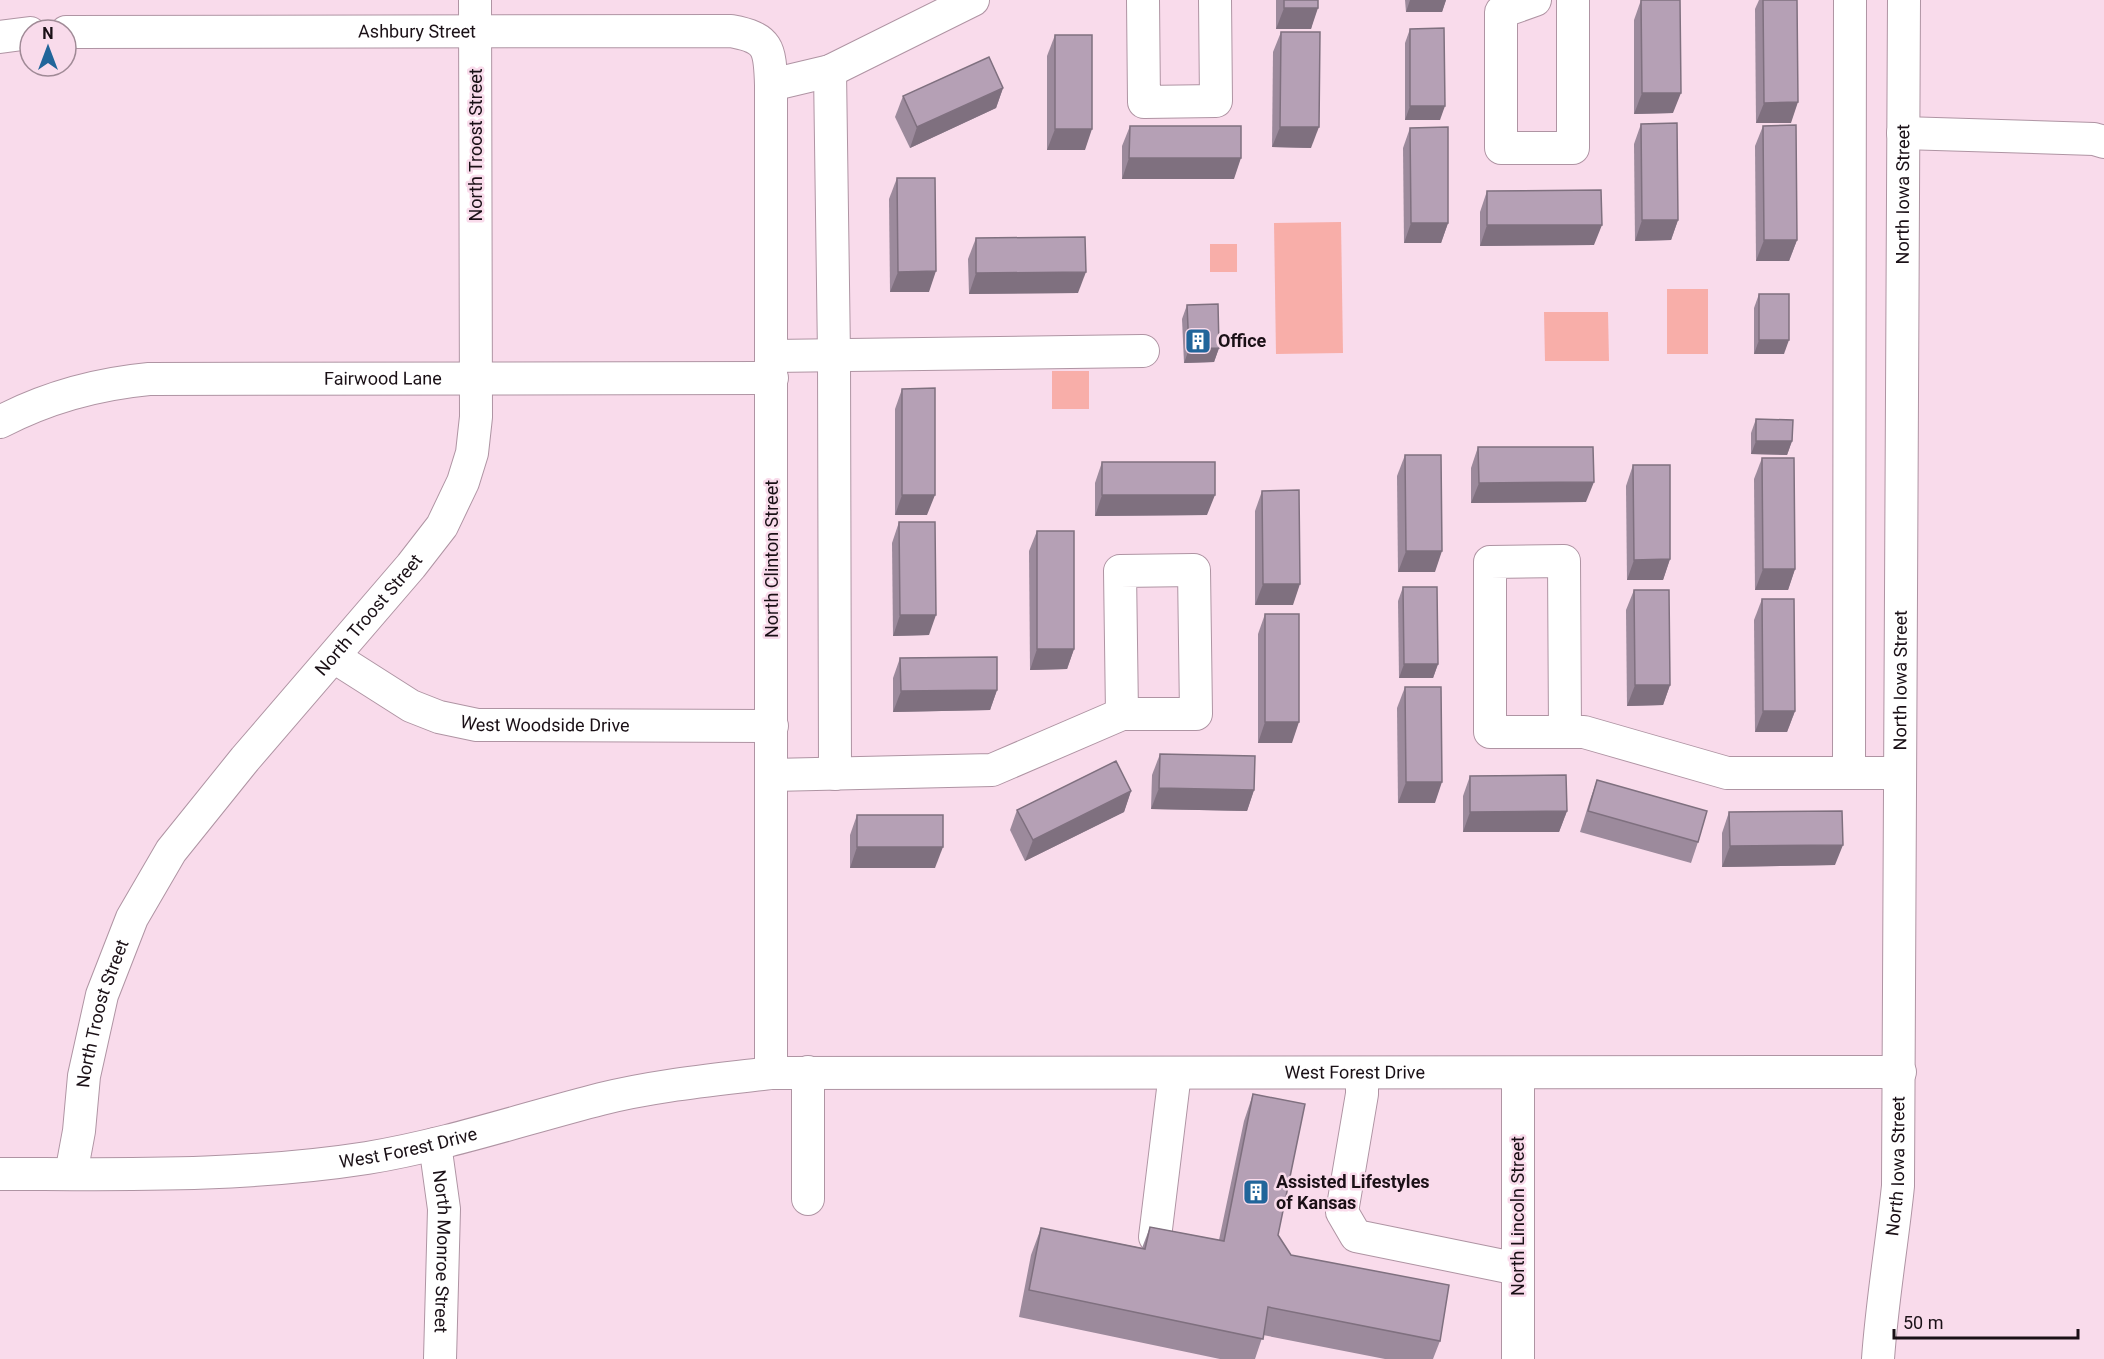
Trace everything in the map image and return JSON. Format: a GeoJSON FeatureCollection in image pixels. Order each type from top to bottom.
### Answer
{"type":"FeatureCollection","features":[{"type":"Feature","properties":{"kind":"street","name":"North Troost Street"},"geometry":{"type":"LineString","coordinates":[[71,1174],[79,1131],[84,1076],[102,995],[132,918],[171,851],[245,759],[334,657],[442,526],[463,482],[472,453],[476,417],[476,0]]}},
{"type":"Feature","properties":{"kind":"street"},"geometry":{"type":"LineString","coordinates":[[771,85],[830,71],[972,0]]}},
{"type":"Feature","properties":{"kind":"street"},"geometry":{"type":"LineString","coordinates":[[1143,0],[1144,102],[1154,102],[1216,101],[1215,0]]}},
{"type":"Feature","properties":{"kind":"street"},"geometry":{"type":"LineString","coordinates":[[1535,0],[1501,12],[1501,148],[1573,148],[1573,0]]}},
{"type":"Feature","properties":{"kind":"street"},"geometry":{"type":"LineString","coordinates":[[1849,773],[1850,0]]}},
{"type":"Feature","properties":{"kind":"street","name":"North Iowa Street"},"geometry":{"type":"LineString","coordinates":[[1878,1359],[1898,1186],[1905,0]]}},
{"type":"Feature","properties":{"kind":"street","name":"Ashbury Street"},"geometry":{"type":"LineString","coordinates":[[78,32],[731,31],[752,35],[765,45]]}},
{"type":"Feature","properties":{"kind":"street"},"geometry":{"type":"LineString","coordinates":[[0,37],[18,35]]}},
{"type":"Feature","properties":{"kind":"street","name":"North Clinton Street"},"geometry":{"type":"LineString","coordinates":[[765,45],[771,64],[771,1073]]}},
{"type":"Feature","properties":{"kind":"street"},"geometry":{"type":"LineString","coordinates":[[830,71],[834,355],[835,774]]}},
{"type":"Feature","properties":{"kind":"street"},"geometry":{"type":"LineString","coordinates":[[1904,133],[2094,139],[2104,142]]}},
{"type":"Feature","properties":{"kind":"street","name":"Fairwood Lane"},"geometry":{"type":"LineString","coordinates":[[0,422],[56,397],[119,382],[149,379],[476,379],[772,367],[834,355],[1143,351]]}},
{"type":"Feature","properties":{"kind":"street"},"geometry":{"type":"LineString","coordinates":[[1565,732],[1564,561],[1490,562],[1490,732],[1565,732],[1584,732],[1727,773],[1900,773]]}},
{"type":"Feature","properties":{"kind":"street"},"geometry":{"type":"LineString","coordinates":[[772,775],[992,770],[1122,714],[1196,714],[1194,570],[1120,571],[1122,714]]}},
{"type":"Feature","properties":{"kind":"street","name":"West Woodside Drive"},"geometry":{"type":"LineString","coordinates":[[334,657],[411,706],[440,717],[477,725],[772,726]]}},
{"type":"Feature","properties":{"kind":"street"},"geometry":{"type":"LineString","coordinates":[[808,1072],[808,1199]]}},
{"type":"Feature","properties":{"kind":"street","name":"West Forest Drive"},"geometry":{"type":"LineString","coordinates":[[0,1174],[193,1174],[289,1168],[369,1157],[435,1144],[603,1098],[677,1085],[771,1073],[1900,1072]]}},
{"type":"Feature","properties":{"kind":"street"},"geometry":{"type":"LineString","coordinates":[[1155,1237],[1175,1073]]}},
{"type":"Feature","properties":{"kind":"street"},"geometry":{"type":"LineString","coordinates":[[1362,1073],[1362,1094],[1342,1212],[1356,1236],[1518,1269]]}},
{"type":"Feature","properties":{"kind":"street","name":"North Lincoln Street"},"geometry":{"type":"LineString","coordinates":[[1518,1073],[1518,1359]]}},
{"type":"Feature","properties":{"kind":"street","name":"North Monroe Street"},"geometry":{"type":"LineString","coordinates":[[435,1144],[444,1209],[440,1359]]}},
{"type":"Feature","properties":{"kind":"shaded area"},"geometry":{"type":"Polygon","coordinates":[[[1341,222],[1343,353],[1276,354],[1274,223],[1341,222]]]}},
{"type":"Feature","properties":{"kind":"shaded area"},"geometry":{"type":"Polygon","coordinates":[[[1210,244],[1237,244],[1237,272],[1210,272],[1210,244]]]}},
{"type":"Feature","properties":{"kind":"shaded area"},"geometry":{"type":"Polygon","coordinates":[[[1667,289],[1708,289],[1708,354],[1667,354],[1667,289]]]}},
{"type":"Feature","properties":{"kind":"shaded area"},"geometry":{"type":"Polygon","coordinates":[[[1544,312],[1608,312],[1609,361],[1545,361],[1544,312]]]}},
{"type":"Feature","properties":{"kind":"shaded area"},"geometry":{"type":"Polygon","coordinates":[[[1052,371],[1089,371],[1089,409],[1052,409],[1052,371]]]}},
{"type":"Feature","properties":{"kind":"building"},"geometry":{"type":"Polygon","coordinates":[[[1284,0],[1318,0],[1318,8],[1284,8],[1284,0]]]}},
{"type":"Feature","properties":{"kind":"building"},"geometry":{"type":"Polygon","coordinates":[[[1641,0],[1680,0],[1681,93],[1642,93],[1641,0]]]}},
{"type":"Feature","properties":{"kind":"building"},"geometry":{"type":"Polygon","coordinates":[[[1763,0],[1797,0],[1798,102],[1764,103],[1763,0]]]}},
{"type":"Feature","properties":{"kind":"building"},"geometry":{"type":"Polygon","coordinates":[[[1444,28],[1445,106],[1410,106],[1410,29],[1444,28]]]}},
{"type":"Feature","properties":{"kind":"building"},"geometry":{"type":"Polygon","coordinates":[[[1281,32],[1320,32],[1319,127],[1280,127],[1281,32]]]}},
{"type":"Feature","properties":{"kind":"building"},"geometry":{"type":"Polygon","coordinates":[[[1055,35],[1092,35],[1092,129],[1055,129],[1055,35]]]}},
{"type":"Feature","properties":{"kind":"building"},"geometry":{"type":"Polygon","coordinates":[[[989,57],[1003,88],[917,127],[903,96],[989,57]]]}},
{"type":"Feature","properties":{"kind":"building"},"geometry":{"type":"Polygon","coordinates":[[[1677,123],[1678,220],[1642,220],[1641,124],[1677,123]]]}},
{"type":"Feature","properties":{"kind":"building"},"geometry":{"type":"Polygon","coordinates":[[[1796,125],[1797,240],[1764,240],[1763,126],[1796,125]]]}},
{"type":"Feature","properties":{"kind":"building"},"geometry":{"type":"Polygon","coordinates":[[[1130,126],[1241,126],[1241,158],[1129,158],[1130,126]]]}},
{"type":"Feature","properties":{"kind":"building"},"geometry":{"type":"Polygon","coordinates":[[[1448,127],[1448,223],[1411,223],[1410,128],[1448,127]]]}},
{"type":"Feature","properties":{"kind":"building"},"geometry":{"type":"Polygon","coordinates":[[[897,178],[935,178],[936,271],[898,272],[897,178]]]}},
{"type":"Feature","properties":{"kind":"building"},"geometry":{"type":"Polygon","coordinates":[[[1601,190],[1602,225],[1487,225],[1487,191],[1601,190]]]}},
{"type":"Feature","properties":{"kind":"building"},"geometry":{"type":"Polygon","coordinates":[[[1085,237],[1086,272],[976,273],[976,238],[1085,237]]]}},
{"type":"Feature","properties":{"kind":"building"},"geometry":{"type":"Polygon","coordinates":[[[1759,294],[1789,294],[1789,340],[1759,340],[1759,294]]]}},
{"type":"Feature","properties":{"kind":"building"},"geometry":{"type":"Polygon","coordinates":[[[1218,304],[1219,348],[1189,349],[1187,305],[1218,304]]]}},
{"type":"Feature","properties":{"kind":"building"},"geometry":{"type":"Polygon","coordinates":[[[935,388],[935,495],[902,495],[902,389],[935,388]]]}},
{"type":"Feature","properties":{"kind":"building"},"geometry":{"type":"Polygon","coordinates":[[[1756,419],[1793,420],[1792,441],[1756,441],[1756,419]]]}},
{"type":"Feature","properties":{"kind":"building"},"geometry":{"type":"Polygon","coordinates":[[[1478,447],[1593,447],[1594,482],[1479,483],[1478,447]]]}},
{"type":"Feature","properties":{"kind":"building"},"geometry":{"type":"Polygon","coordinates":[[[1405,455],[1441,455],[1442,551],[1406,551],[1405,455]]]}},
{"type":"Feature","properties":{"kind":"building"},"geometry":{"type":"Polygon","coordinates":[[[1762,458],[1794,458],[1795,569],[1763,569],[1762,458]]]}},
{"type":"Feature","properties":{"kind":"building"},"geometry":{"type":"Polygon","coordinates":[[[1102,462],[1215,462],[1215,495],[1102,495],[1102,462]]]}},
{"type":"Feature","properties":{"kind":"building"},"geometry":{"type":"Polygon","coordinates":[[[1633,465],[1670,465],[1670,559],[1634,560],[1633,465]]]}},
{"type":"Feature","properties":{"kind":"building"},"geometry":{"type":"Polygon","coordinates":[[[1299,490],[1300,584],[1263,584],[1262,491],[1299,490]]]}},
{"type":"Feature","properties":{"kind":"building"},"geometry":{"type":"Polygon","coordinates":[[[899,522],[935,522],[936,615],[900,615],[899,522]]]}},
{"type":"Feature","properties":{"kind":"building"},"geometry":{"type":"Polygon","coordinates":[[[1037,531],[1074,531],[1074,649],[1037,649],[1037,531]]]}},
{"type":"Feature","properties":{"kind":"building"},"geometry":{"type":"Polygon","coordinates":[[[1403,587],[1437,587],[1438,664],[1404,664],[1403,587]]]}},
{"type":"Feature","properties":{"kind":"building"},"geometry":{"type":"Polygon","coordinates":[[[1634,590],[1669,590],[1670,685],[1635,685],[1634,590]]]}},
{"type":"Feature","properties":{"kind":"building"},"geometry":{"type":"Polygon","coordinates":[[[1762,599],[1794,599],[1795,711],[1763,711],[1762,599]]]}},
{"type":"Feature","properties":{"kind":"building"},"geometry":{"type":"Polygon","coordinates":[[[1265,614],[1299,614],[1299,722],[1265,722],[1265,614]]]}},
{"type":"Feature","properties":{"kind":"building"},"geometry":{"type":"Polygon","coordinates":[[[997,657],[997,690],[901,691],[900,658],[997,657]]]}},
{"type":"Feature","properties":{"kind":"building"},"geometry":{"type":"Polygon","coordinates":[[[1405,687],[1441,687],[1442,782],[1406,782],[1405,687]]]}},
{"type":"Feature","properties":{"kind":"building"},"geometry":{"type":"Polygon","coordinates":[[[1160,754],[1255,756],[1254,790],[1159,788],[1160,754]]]}},
{"type":"Feature","properties":{"kind":"building"},"geometry":{"type":"Polygon","coordinates":[[[1116,761],[1131,791],[1033,840],[1017,810],[1116,761]]]}},
{"type":"Feature","properties":{"kind":"building"},"geometry":{"type":"Polygon","coordinates":[[[1566,775],[1567,811],[1470,812],[1470,776],[1566,775]]]}},
{"type":"Feature","properties":{"kind":"building"},"geometry":{"type":"Polygon","coordinates":[[[1597,780],[1707,811],[1698,842],[1588,811],[1597,780]]]}},
{"type":"Feature","properties":{"kind":"building"},"geometry":{"type":"Polygon","coordinates":[[[1842,811],[1843,845],[1730,846],[1729,812],[1842,811]]]}},
{"type":"Feature","properties":{"kind":"building"},"geometry":{"type":"Polygon","coordinates":[[[857,815],[943,815],[943,847],[857,847],[857,815]]]}},
{"type":"Feature","properties":{"kind":"building","name":"Assisted Lifestyles of Kansas"},"geometry":{"type":"Polygon","coordinates":[[[1253,1094],[1305,1104],[1278,1235],[1291,1255],[1449,1285],[1440,1341],[1268,1307],[1263,1339],[1029,1290],[1041,1228],[1145,1249],[1150,1227],[1224,1241],[1253,1094]]]}},
{"type":"Feature","properties":{"kind":"place","name":"Office"},"geometry":{"type":"Point","coordinates":[1198,341]}},
{"type":"Feature","properties":{"kind":"place","name":"Assisted Lifestyles of Kansas"},"geometry":{"type":"Point","coordinates":[1256,1192]}}]}
